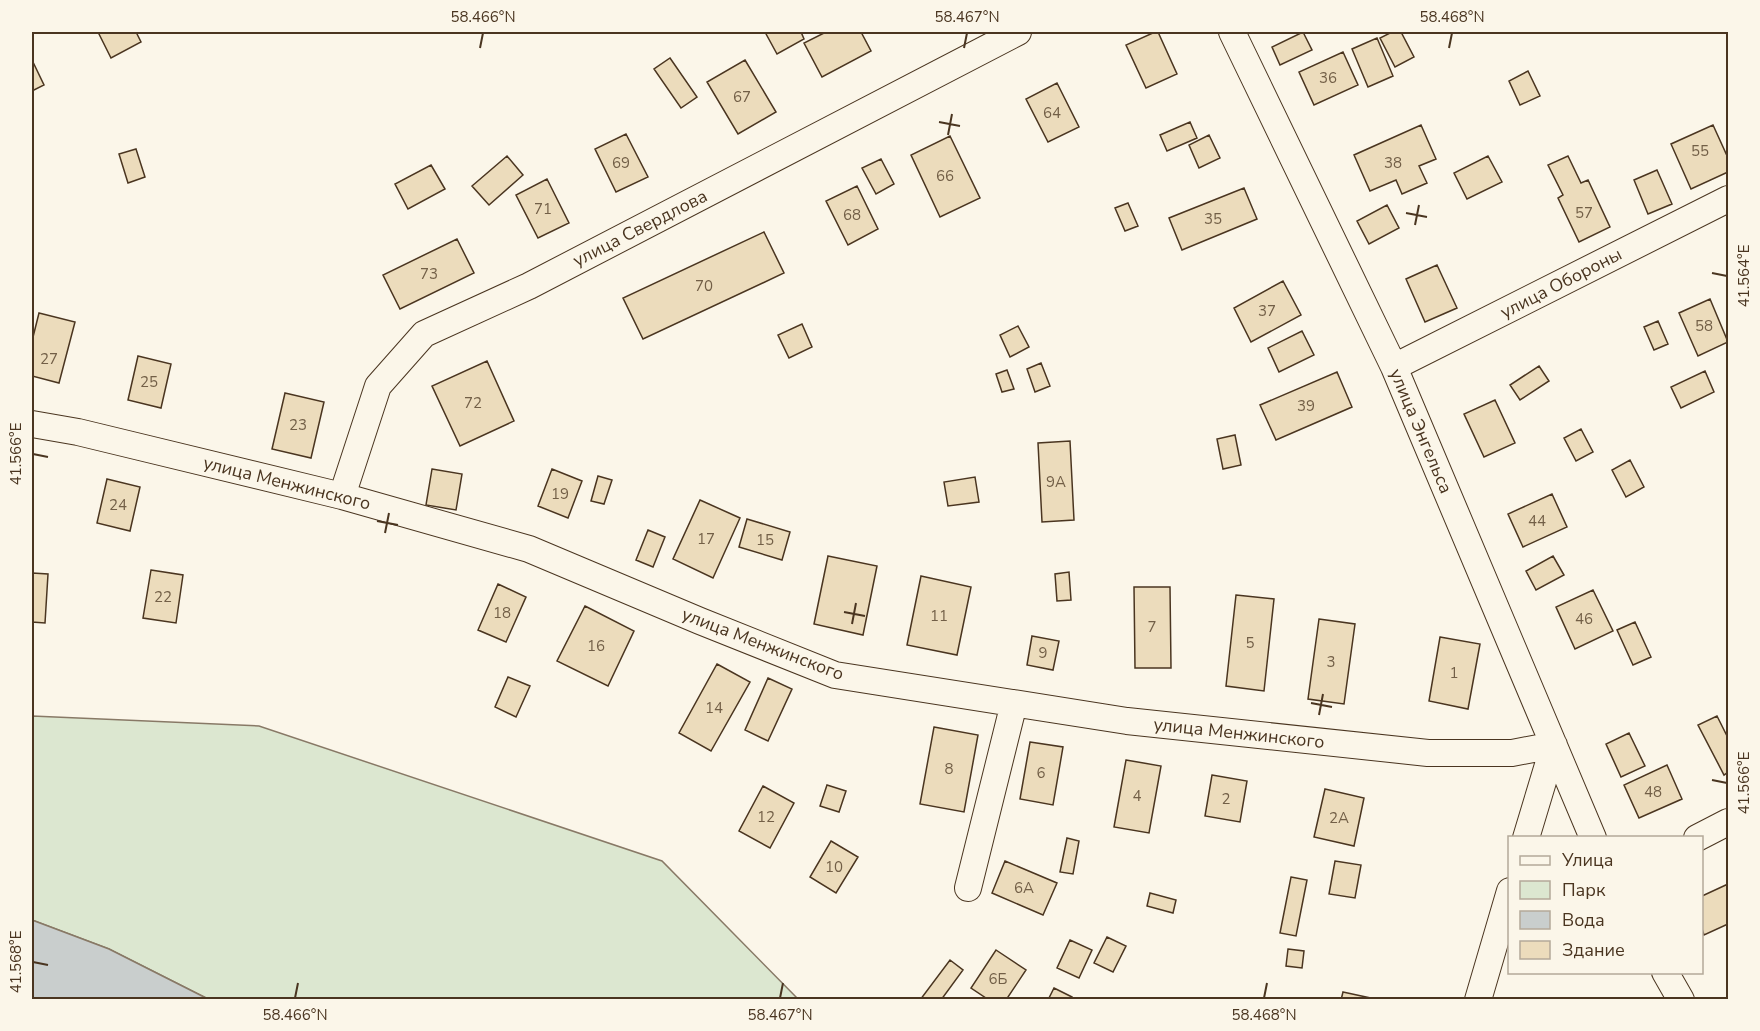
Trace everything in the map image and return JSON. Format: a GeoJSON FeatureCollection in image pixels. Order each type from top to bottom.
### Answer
{"type":"FeatureCollection","features":[{"type":"Feature","properties":{"kind":"street","name":"улица Свердлова"},"geometry":{"type":"LineString","coordinates":[[342,496],[378,386],[424,334],[529,286],[1018,32]]}},
{"type":"Feature","properties":{"kind":"street","name":"улица Энгельса"},"geometry":{"type":"LineString","coordinates":[[1232,32],[1394,367],[1593,836]]}},
{"type":"Feature","properties":{"kind":"street","name":"улица Обороны"},"geometry":{"type":"LineString","coordinates":[[1394,367],[1728,199]]}},
{"type":"Feature","properties":{"kind":"street","name":"улица Менжинского"},"geometry":{"type":"LineString","coordinates":[[32,424],[78,432],[342,496],[529,549],[835,675],[1127,721],[1428,753],[1512,753],[1554,745]]}},
{"type":"Feature","properties":{"kind":"street"},"geometry":{"type":"LineString","coordinates":[[968,888],[1014,704]]}},
{"type":"Feature","properties":{"kind":"street"},"geometry":{"type":"LineString","coordinates":[[1526,836],[1554,745]]}},
{"type":"Feature","properties":{"kind":"street"},"geometry":{"type":"LineString","coordinates":[[1699,836],[1728,822]]}},
{"type":"Feature","properties":{"kind":"street"},"geometry":{"type":"LineString","coordinates":[[1478,999],[1508,894]]}},
{"type":"Feature","properties":{"kind":"street"},"geometry":{"type":"LineString","coordinates":[[1666,974],[1681,999]]}},
{"type":"Feature","properties":{"kind":"green space"},"geometry":{"type":"Polygon","coordinates":[[[32,716],[259,726],[662,861],[798,999],[208,999],[109,949],[32,920],[32,716]]]}},
{"type":"Feature","properties":{"kind":"water"},"geometry":{"type":"Polygon","coordinates":[[[32,920],[109,949],[208,999],[32,999],[32,920]]]}},
{"type":"Feature","properties":{"kind":"building"},"geometry":{"type":"Polygon","coordinates":[[[98,32],[136,32],[141,42],[111,58],[98,32]]]}},
{"type":"Feature","properties":{"kind":"building"},"geometry":{"type":"Polygon","coordinates":[[[765,32],[801,32],[804,39],[777,54],[765,32]]]}},
{"type":"Feature","properties":{"kind":"building"},"geometry":{"type":"Polygon","coordinates":[[[826,32],[861,32],[871,51],[822,77],[804,43],[826,32]]]}},
{"type":"Feature","properties":{"kind":"building"},"geometry":{"type":"Polygon","coordinates":[[[1158,32],[1177,74],[1146,88],[1126,45],[1158,32]]]}},
{"type":"Feature","properties":{"kind":"building"},"geometry":{"type":"Polygon","coordinates":[[[1303,32],[1312,50],[1280,65],[1272,47],[1303,32]]]}},
{"type":"Feature","properties":{"kind":"building"},"geometry":{"type":"Polygon","coordinates":[[[1392,32],[1401,32],[1414,57],[1395,67],[1380,38],[1392,32]]]}},
{"type":"Feature","properties":{"kind":"building"},"geometry":{"type":"Polygon","coordinates":[[[1377,38],[1393,76],[1368,87],[1352,49],[1377,38]]]}},
{"type":"Feature","properties":{"kind":"building"},"geometry":{"type":"Polygon","coordinates":[[[1343,52],[1358,85],[1314,105],[1299,72],[1343,52]]]}},
{"type":"Feature","properties":{"kind":"building"},"geometry":{"type":"Polygon","coordinates":[[[670,58],[697,97],[681,108],[654,69],[670,58]]]}},
{"type":"Feature","properties":{"kind":"building"},"geometry":{"type":"Polygon","coordinates":[[[32,60],[44,85],[32,91],[32,60]]]}},
{"type":"Feature","properties":{"kind":"building"},"geometry":{"type":"Polygon","coordinates":[[[745,60],[776,112],[738,134],[707,82],[745,60]]]}},
{"type":"Feature","properties":{"kind":"building"},"geometry":{"type":"Polygon","coordinates":[[[1528,71],[1540,96],[1520,105],[1509,81],[1528,71]]]}},
{"type":"Feature","properties":{"kind":"building"},"geometry":{"type":"Polygon","coordinates":[[[1057,83],[1079,127],[1048,142],[1026,99],[1057,83]]]}},
{"type":"Feature","properties":{"kind":"building"},"geometry":{"type":"Polygon","coordinates":[[[1190,122],[1197,138],[1167,151],[1160,135],[1190,122]]]}},
{"type":"Feature","properties":{"kind":"building"},"geometry":{"type":"Polygon","coordinates":[[[1421,125],[1436,159],[1419,166],[1427,183],[1402,194],[1396,180],[1370,191],[1354,155],[1421,125]]]}},
{"type":"Feature","properties":{"kind":"building"},"geometry":{"type":"Polygon","coordinates":[[[1713,125],[1728,158],[1728,172],[1691,189],[1671,144],[1713,125]]]}},
{"type":"Feature","properties":{"kind":"building"},"geometry":{"type":"Polygon","coordinates":[[[626,134],[648,177],[616,192],[595,149],[626,134]]]}},
{"type":"Feature","properties":{"kind":"building"},"geometry":{"type":"Polygon","coordinates":[[[1209,135],[1220,158],[1199,168],[1189,145],[1209,135]]]}},
{"type":"Feature","properties":{"kind":"building"},"geometry":{"type":"Polygon","coordinates":[[[950,136],[980,198],[940,217],[911,155],[950,136]]]}},
{"type":"Feature","properties":{"kind":"building"},"geometry":{"type":"Polygon","coordinates":[[[136,149],[145,177],[128,183],[119,154],[136,149]]]}},
{"type":"Feature","properties":{"kind":"building"},"geometry":{"type":"Polygon","coordinates":[[[507,156],[523,175],[489,205],[472,186],[507,156]]]}},
{"type":"Feature","properties":{"kind":"building"},"geometry":{"type":"Polygon","coordinates":[[[1488,156],[1502,182],[1467,199],[1454,173],[1488,156]]]}},
{"type":"Feature","properties":{"kind":"building"},"geometry":{"type":"Polygon","coordinates":[[[1568,156],[1581,183],[1588,180],[1610,227],[1579,242],[1558,198],[1563,195],[1548,165],[1568,156]]]}},
{"type":"Feature","properties":{"kind":"building"},"geometry":{"type":"Polygon","coordinates":[[[881,159],[894,184],[876,194],[862,168],[881,159]]]}},
{"type":"Feature","properties":{"kind":"building"},"geometry":{"type":"Polygon","coordinates":[[[431,165],[445,189],[408,209],[395,184],[431,165]]]}},
{"type":"Feature","properties":{"kind":"building"},"geometry":{"type":"Polygon","coordinates":[[[1657,170],[1672,204],[1648,214],[1634,180],[1657,170]]]}},
{"type":"Feature","properties":{"kind":"building"},"geometry":{"type":"Polygon","coordinates":[[[547,179],[569,223],[538,238],[516,195],[547,179]]]}},
{"type":"Feature","properties":{"kind":"building"},"geometry":{"type":"Polygon","coordinates":[[[857,186],[878,229],[848,245],[826,201],[857,186]]]}},
{"type":"Feature","properties":{"kind":"building"},"geometry":{"type":"Polygon","coordinates":[[[1244,188],[1257,219],[1182,250],[1169,218],[1244,188]]]}},
{"type":"Feature","properties":{"kind":"building"},"geometry":{"type":"Polygon","coordinates":[[[1128,203],[1138,226],[1125,231],[1115,208],[1128,203]]]}},
{"type":"Feature","properties":{"kind":"building"},"geometry":{"type":"Polygon","coordinates":[[[1387,205],[1399,228],[1369,244],[1357,221],[1387,205]]]}},
{"type":"Feature","properties":{"kind":"building"},"geometry":{"type":"Polygon","coordinates":[[[764,232],[784,273],[643,339],[623,298],[764,232]]]}},
{"type":"Feature","properties":{"kind":"building"},"geometry":{"type":"Polygon","coordinates":[[[457,239],[474,273],[400,309],[383,275],[457,239]]]}},
{"type":"Feature","properties":{"kind":"building"},"geometry":{"type":"Polygon","coordinates":[[[1437,265],[1457,308],[1425,322],[1406,279],[1437,265]]]}},
{"type":"Feature","properties":{"kind":"building"},"geometry":{"type":"Polygon","coordinates":[[[1283,281],[1301,315],[1251,342],[1234,308],[1283,281]]]}},
{"type":"Feature","properties":{"kind":"building"},"geometry":{"type":"Polygon","coordinates":[[[1710,299],[1728,342],[1698,356],[1679,313],[1710,299]]]}},
{"type":"Feature","properties":{"kind":"building"},"geometry":{"type":"Polygon","coordinates":[[[39,313],[75,322],[59,383],[32,376],[32,341],[39,313]]]}},
{"type":"Feature","properties":{"kind":"building"},"geometry":{"type":"Polygon","coordinates":[[[1658,321],[1668,344],[1654,350],[1644,327],[1658,321]]]}},
{"type":"Feature","properties":{"kind":"building"},"geometry":{"type":"Polygon","coordinates":[[[802,324],[812,347],[789,358],[778,335],[802,324]]]}},
{"type":"Feature","properties":{"kind":"building"},"geometry":{"type":"Polygon","coordinates":[[[1018,326],[1029,347],[1010,357],[1000,335],[1018,326]]]}},
{"type":"Feature","properties":{"kind":"building"},"geometry":{"type":"Polygon","coordinates":[[[1302,331],[1314,355],[1279,372],[1268,348],[1302,331]]]}},
{"type":"Feature","properties":{"kind":"building"},"geometry":{"type":"Polygon","coordinates":[[[138,356],[171,364],[161,408],[128,400],[138,356]]]}},
{"type":"Feature","properties":{"kind":"building"},"geometry":{"type":"Polygon","coordinates":[[[487,361],[514,421],[460,446],[432,386],[487,361]]]}},
{"type":"Feature","properties":{"kind":"building"},"geometry":{"type":"Polygon","coordinates":[[[1041,363],[1050,386],[1035,392],[1027,369],[1041,363]]]}},
{"type":"Feature","properties":{"kind":"building"},"geometry":{"type":"Polygon","coordinates":[[[1539,366],[1549,381],[1520,400],[1510,385],[1539,366]]]}},
{"type":"Feature","properties":{"kind":"building"},"geometry":{"type":"Polygon","coordinates":[[[1007,370],[1014,389],[1002,392],[996,374],[1007,370]]]}},
{"type":"Feature","properties":{"kind":"building"},"geometry":{"type":"Polygon","coordinates":[[[1705,371],[1714,392],[1681,408],[1671,387],[1705,371]]]}},
{"type":"Feature","properties":{"kind":"building"},"geometry":{"type":"Polygon","coordinates":[[[1337,372],[1352,407],[1276,440],[1260,405],[1337,372]]]}},
{"type":"Feature","properties":{"kind":"building"},"geometry":{"type":"Polygon","coordinates":[[[285,393],[324,402],[311,458],[272,449],[285,393]]]}},
{"type":"Feature","properties":{"kind":"building"},"geometry":{"type":"Polygon","coordinates":[[[1495,400],[1515,443],[1484,457],[1464,414],[1495,400]]]}},
{"type":"Feature","properties":{"kind":"building"},"geometry":{"type":"Polygon","coordinates":[[[1581,429],[1593,452],[1576,461],[1564,438],[1581,429]]]}},
{"type":"Feature","properties":{"kind":"building"},"geometry":{"type":"Polygon","coordinates":[[[1235,435],[1241,465],[1223,469],[1217,439],[1235,435]]]}},
{"type":"Feature","properties":{"kind":"building"},"geometry":{"type":"Polygon","coordinates":[[[1070,441],[1074,520],[1042,522],[1038,443],[1070,441]]]}},
{"type":"Feature","properties":{"kind":"building"},"geometry":{"type":"Polygon","coordinates":[[[1630,460],[1644,487],[1626,497],[1612,470],[1630,460]]]}},
{"type":"Feature","properties":{"kind":"building"},"geometry":{"type":"Polygon","coordinates":[[[432,469],[462,474],[456,510],[426,505],[432,469]]]}},
{"type":"Feature","properties":{"kind":"building"},"geometry":{"type":"Polygon","coordinates":[[[552,469],[582,481],[568,518],[538,506],[552,469]]]}},
{"type":"Feature","properties":{"kind":"building"},"geometry":{"type":"Polygon","coordinates":[[[598,476],[612,480],[604,504],[591,501],[598,476]]]}},
{"type":"Feature","properties":{"kind":"building"},"geometry":{"type":"Polygon","coordinates":[[[975,477],[979,502],[948,506],[944,482],[975,477]]]}},
{"type":"Feature","properties":{"kind":"building"},"geometry":{"type":"Polygon","coordinates":[[[107,479],[140,487],[130,531],[97,523],[107,479]]]}},
{"type":"Feature","properties":{"kind":"building"},"geometry":{"type":"Polygon","coordinates":[[[1552,494],[1567,527],[1523,547],[1508,514],[1552,494]]]}},
{"type":"Feature","properties":{"kind":"building"},"geometry":{"type":"Polygon","coordinates":[[[700,500],[740,518],[713,578],[673,559],[700,500]]]}},
{"type":"Feature","properties":{"kind":"building"},"geometry":{"type":"Polygon","coordinates":[[[747,519],[790,532],[782,560],[739,547],[747,519]]]}},
{"type":"Feature","properties":{"kind":"building"},"geometry":{"type":"Polygon","coordinates":[[[648,530],[665,537],[653,567],[636,560],[648,530]]]}},
{"type":"Feature","properties":{"kind":"building"},"geometry":{"type":"Polygon","coordinates":[[[828,556],[877,566],[863,635],[814,624],[828,556]]]}},
{"type":"Feature","properties":{"kind":"building"},"geometry":{"type":"Polygon","coordinates":[[[1553,556],[1564,575],[1536,590],[1526,571],[1553,556]]]}},
{"type":"Feature","properties":{"kind":"building"},"geometry":{"type":"Polygon","coordinates":[[[151,570],[183,575],[176,623],[143,618],[151,570]]]}},
{"type":"Feature","properties":{"kind":"building"},"geometry":{"type":"Polygon","coordinates":[[[1069,572],[1071,600],[1057,601],[1055,574],[1069,572]]]}},
{"type":"Feature","properties":{"kind":"building"},"geometry":{"type":"Polygon","coordinates":[[[32,573],[48,574],[45,623],[32,622],[32,573]]]}},
{"type":"Feature","properties":{"kind":"building"},"geometry":{"type":"Polygon","coordinates":[[[921,576],[971,587],[957,655],[907,645],[921,576]]]}},
{"type":"Feature","properties":{"kind":"building"},"geometry":{"type":"Polygon","coordinates":[[[498,584],[526,597],[506,642],[478,630],[498,584]]]}},
{"type":"Feature","properties":{"kind":"building"},"geometry":{"type":"Polygon","coordinates":[[[1134,587],[1170,587],[1171,668],[1135,668],[1134,587]]]}},
{"type":"Feature","properties":{"kind":"building"},"geometry":{"type":"Polygon","coordinates":[[[1593,590],[1613,631],[1575,649],[1556,607],[1593,590]]]}},
{"type":"Feature","properties":{"kind":"building"},"geometry":{"type":"Polygon","coordinates":[[[1236,595],[1274,599],[1264,691],[1226,686],[1236,595]]]}},
{"type":"Feature","properties":{"kind":"building"},"geometry":{"type":"Polygon","coordinates":[[[585,606],[634,631],[608,686],[557,661],[585,606]]]}},
{"type":"Feature","properties":{"kind":"building"},"geometry":{"type":"Polygon","coordinates":[[[1319,619],[1355,624],[1344,704],[1308,699],[1319,619]]]}},
{"type":"Feature","properties":{"kind":"building"},"geometry":{"type":"Polygon","coordinates":[[[1635,622],[1651,657],[1633,665],[1617,630],[1635,622]]]}},
{"type":"Feature","properties":{"kind":"building"},"geometry":{"type":"Polygon","coordinates":[[[1032,636],[1059,641],[1053,670],[1027,665],[1032,636]]]}},
{"type":"Feature","properties":{"kind":"building"},"geometry":{"type":"Polygon","coordinates":[[[1440,637],[1480,644],[1468,709],[1429,701],[1440,637]]]}},
{"type":"Feature","properties":{"kind":"building"},"geometry":{"type":"Polygon","coordinates":[[[717,664],[750,682],[711,751],[679,733],[717,664]]]}},
{"type":"Feature","properties":{"kind":"building"},"geometry":{"type":"Polygon","coordinates":[[[508,677],[530,686],[516,717],[495,707],[508,677]]]}},
{"type":"Feature","properties":{"kind":"building"},"geometry":{"type":"Polygon","coordinates":[[[768,678],[792,689],[768,741],[745,730],[768,678]]]}},
{"type":"Feature","properties":{"kind":"building"},"geometry":{"type":"Polygon","coordinates":[[[1717,716],[1728,738],[1728,772],[1724,775],[1698,725],[1717,716]]]}},
{"type":"Feature","properties":{"kind":"building"},"geometry":{"type":"Polygon","coordinates":[[[934,727],[978,735],[964,812],[920,804],[934,727]]]}},
{"type":"Feature","properties":{"kind":"building"},"geometry":{"type":"Polygon","coordinates":[[[1629,733],[1645,766],[1621,777],[1606,744],[1629,733]]]}},
{"type":"Feature","properties":{"kind":"building"},"geometry":{"type":"Polygon","coordinates":[[[1030,742],[1063,747],[1053,805],[1020,799],[1030,742]]]}},
{"type":"Feature","properties":{"kind":"building"},"geometry":{"type":"Polygon","coordinates":[[[1126,760],[1161,766],[1149,833],[1114,827],[1126,760]]]}},
{"type":"Feature","properties":{"kind":"building"},"geometry":{"type":"Polygon","coordinates":[[[1667,765],[1682,799],[1639,818],[1624,785],[1667,765]]]}},
{"type":"Feature","properties":{"kind":"building"},"geometry":{"type":"Polygon","coordinates":[[[1212,775],[1247,781],[1240,822],[1205,816],[1212,775]]]}},
{"type":"Feature","properties":{"kind":"building"},"geometry":{"type":"Polygon","coordinates":[[[827,785],[846,791],[839,812],[820,806],[827,785]]]}},
{"type":"Feature","properties":{"kind":"building"},"geometry":{"type":"Polygon","coordinates":[[[763,786],[794,803],[770,848],[739,831],[763,786]]]}},
{"type":"Feature","properties":{"kind":"building"},"geometry":{"type":"Polygon","coordinates":[[[1325,789],[1364,798],[1354,846],[1314,837],[1325,789]]]}},
{"type":"Feature","properties":{"kind":"building"},"geometry":{"type":"Polygon","coordinates":[[[1067,838],[1079,841],[1073,874],[1060,872],[1067,838]]]}},
{"type":"Feature","properties":{"kind":"building"},"geometry":{"type":"Polygon","coordinates":[[[831,841],[858,857],[836,893],[810,877],[831,841]]]}},
{"type":"Feature","properties":{"kind":"building"},"geometry":{"type":"Polygon","coordinates":[[[1005,861],[1057,883],[1043,915],[992,893],[1005,861]]]}},
{"type":"Feature","properties":{"kind":"building"},"geometry":{"type":"Polygon","coordinates":[[[1335,861],[1361,865],[1355,898],[1329,894],[1335,861]]]}},
{"type":"Feature","properties":{"kind":"building"},"geometry":{"type":"Polygon","coordinates":[[[1291,877],[1307,880],[1296,936],[1280,933],[1291,877]]]}},
{"type":"Feature","properties":{"kind":"building"},"geometry":{"type":"Polygon","coordinates":[[[1728,884],[1728,924],[1704,935],[1703,932],[1703,896],[1728,884]]]}},
{"type":"Feature","properties":{"kind":"building"},"geometry":{"type":"Polygon","coordinates":[[[1150,893],[1176,900],[1173,913],[1147,906],[1150,893]]]}},
{"type":"Feature","properties":{"kind":"building"},"geometry":{"type":"Polygon","coordinates":[[[1107,937],[1126,946],[1113,972],[1094,963],[1107,937]]]}},
{"type":"Feature","properties":{"kind":"building"},"geometry":{"type":"Polygon","coordinates":[[[1070,940],[1092,950],[1079,978],[1057,968],[1070,940]]]}},
{"type":"Feature","properties":{"kind":"building"},"geometry":{"type":"Polygon","coordinates":[[[1288,949],[1304,951],[1302,968],[1286,966],[1288,949]]]}},
{"type":"Feature","properties":{"kind":"building"},"geometry":{"type":"Polygon","coordinates":[[[996,950],[1026,970],[1006,1000],[989,1000],[971,988],[996,950]]]}},
{"type":"Feature","properties":{"kind":"building"},"geometry":{"type":"Polygon","coordinates":[[[950,960],[963,970],[941,1000],[920,1000],[950,960]]]}},
{"type":"Feature","properties":{"kind":"building"},"geometry":{"type":"Polygon","coordinates":[[[1054,988],[1072,997],[1071,1000],[1048,1000],[1054,988]]]}},
{"type":"Feature","properties":{"kind":"building"},"geometry":{"type":"Polygon","coordinates":[[[1343,992],[1380,1000],[1341,1000],[1343,992]]]}}]}
